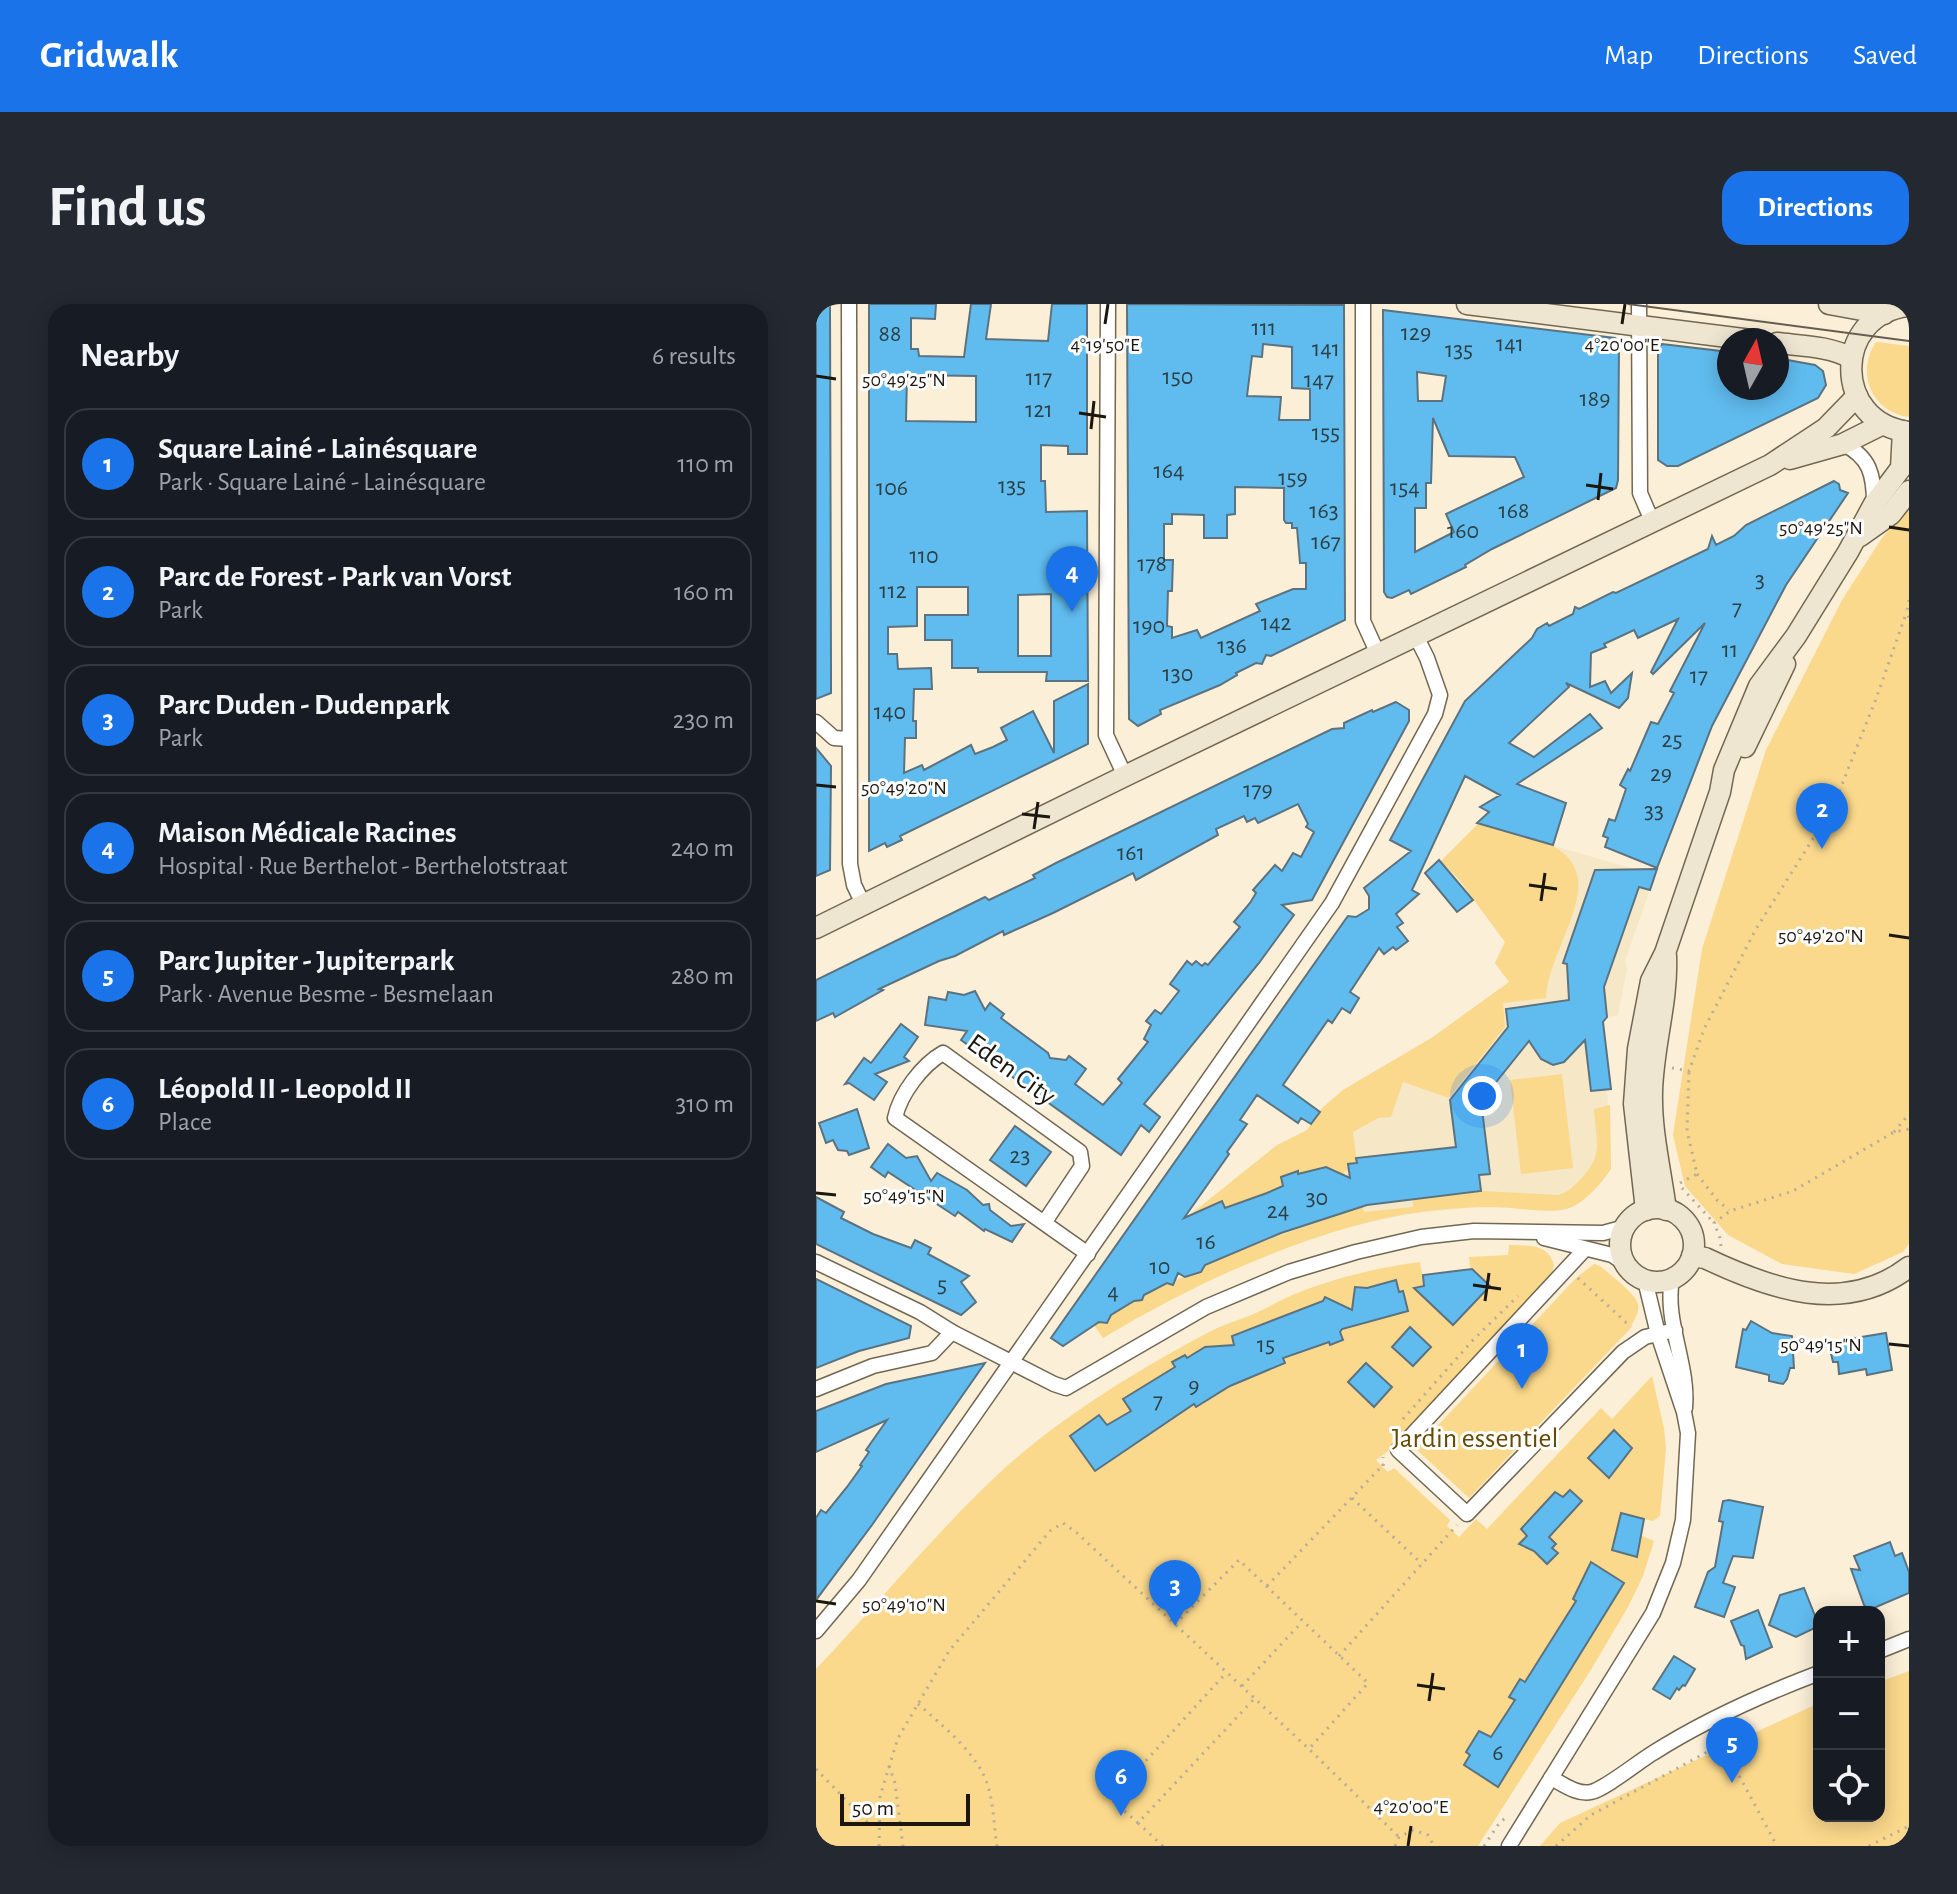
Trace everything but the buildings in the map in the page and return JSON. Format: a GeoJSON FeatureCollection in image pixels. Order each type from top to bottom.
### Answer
{"type":"FeatureCollection","features":[{"type":"Feature","properties":{"kind":"main road"},"geometry":{"type":"LineString","coordinates":[[1467,304],[1717,336]]}},
{"type":"Feature","properties":{"kind":"main road"},"geometry":{"type":"LineString","coordinates":[[1829,304],[1896,308]]}},
{"type":"Feature","properties":{"kind":"main road"},"geometry":{"type":"LineString","coordinates":[[1656,1210],[1653,1065],[1667,983],[1665,953],[1720,792],[1724,770],[1751,701],[1796,636],[1857,538],[1874,504],[1901,468],[1906,432],[1883,424],[1870,415],[1857,396],[1851,377],[1851,358],[1861,334],[1896,308]]}},
{"type":"Feature","properties":{"kind":"main road"},"geometry":{"type":"LineString","coordinates":[[1789,344],[1820,348],[1851,358]]}},
{"type":"Feature","properties":{"kind":"main road"},"geometry":{"type":"LineString","coordinates":[[816,928],[1770,465],[1826,428],[1857,396]]}},
{"type":"Feature","properties":{"kind":"main road"},"geometry":{"type":"LineString","coordinates":[[1770,465],[1843,444],[1883,424]]}},
{"type":"Feature","properties":{"kind":"main road"},"geometry":{"type":"LineString","coordinates":[[1857,538],[1891,514],[1909,491]]}},
{"type":"Feature","properties":{"kind":"main road"},"geometry":{"type":"LineString","coordinates":[[1656,1210],[1677,1215],[1692,1233],[1692,1256],[1688,1265],[1672,1279],[1659,1282],[1633,1274],[1624,1263],[1620,1251],[1620,1239],[1625,1227],[1634,1217],[1656,1210]]}},
{"type":"Feature","properties":{"kind":"main road"},"geometry":{"type":"LineString","coordinates":[[1692,1256],[1705,1258],[1783,1289],[1826,1296],[1882,1284],[1909,1267]]}},
{"type":"Feature","properties":{"kind":"street"},"geometry":{"type":"LineString","coordinates":[[849,304],[850,864],[854,885],[864,906]]}},
{"type":"Feature","properties":{"kind":"street"},"geometry":{"type":"LineString","coordinates":[[1108,304],[1106,735],[1125,776]]}},
{"type":"Feature","properties":{"kind":"street"},"geometry":{"type":"LineString","coordinates":[[1363,304],[1363,621],[1378,654]]}},
{"type":"Feature","properties":{"kind":"street"},"geometry":{"type":"LineString","coordinates":[[1639,304],[1640,493],[1652,521]]}},
{"type":"Feature","properties":{"kind":"street"},"geometry":{"type":"LineString","coordinates":[[1843,444],[1856,450],[1870,467],[1874,504]]}},
{"type":"Feature","properties":{"kind":"street"},"geometry":{"type":"LineString","coordinates":[[816,1631],[859,1580],[1332,903],[1435,714],[1440,695],[1416,636]]}},
{"type":"Feature","properties":{"kind":"street"},"geometry":{"type":"LineString","coordinates":[[816,722],[834,738],[849,739]]}},
{"type":"Feature","properties":{"kind":"street","name":"Eden City"},"geometry":{"type":"LineString","coordinates":[[1044,1223],[1082,1166],[1080,1152],[943,1053],[930,1060],[898,1104],[895,1118],[1044,1223],[1088,1254]]}},
{"type":"Feature","properties":{"kind":"street"},"geometry":{"type":"LineString","coordinates":[[816,1262],[1066,1388],[1206,1307],[1289,1272],[1356,1252],[1421,1237],[1474,1231],[1603,1233],[1625,1227]]}},
{"type":"Feature","properties":{"kind":"street"},"geometry":{"type":"LineString","coordinates":[[1524,1233],[1612,1255],[1624,1263]]}},
{"type":"Feature","properties":{"kind":"street"},"geometry":{"type":"LineString","coordinates":[[1585,1249],[1398,1450],[1467,1514],[1623,1352],[1637,1341],[1675,1330]]}},
{"type":"Feature","properties":{"kind":"street"},"geometry":{"type":"LineString","coordinates":[[1672,1279],[1670,1292],[1675,1330],[1687,1387],[1684,1412]]}},
{"type":"Feature","properties":{"kind":"street"},"geometry":{"type":"LineString","coordinates":[[1508,1844],[1635,1643],[1665,1587],[1683,1520],[1688,1433],[1645,1280]]}},
{"type":"Feature","properties":{"kind":"street"},"geometry":{"type":"LineString","coordinates":[[816,1389],[873,1366],[932,1353],[952,1332]]}},
{"type":"Feature","properties":{"kind":"street"},"geometry":{"type":"LineString","coordinates":[[1885,1649],[1909,1639]]}},
{"type":"Feature","properties":{"kind":"street"},"geometry":{"type":"LineString","coordinates":[[1551,1778],[1580,1792],[1593,1792],[1653,1752],[1712,1719],[1813,1675]]}},
{"type":"Feature","properties":{"kind":"path"},"geometry":{"type":"LineString","coordinates":[[1730,1211],[1697,1174],[1687,1131],[1689,1071],[1704,1029],[1756,929],[1833,807],[1876,699],[1909,600]]}},
{"type":"Feature","properties":{"kind":"path"},"geometry":{"type":"LineString","coordinates":[[1907,611],[1909,618]]}},
{"type":"Feature","properties":{"kind":"path"},"geometry":{"type":"LineString","coordinates":[[1670,1068],[1689,1071]]}},
{"type":"Feature","properties":{"kind":"path"},"geometry":{"type":"LineString","coordinates":[[1894,1132],[1909,1114]]}},
{"type":"Feature","properties":{"kind":"path"},"geometry":{"type":"LineString","coordinates":[[1714,1223],[1730,1211],[1793,1191],[1894,1132],[1909,1129]]}},
{"type":"Feature","properties":{"kind":"path"},"geometry":{"type":"LineString","coordinates":[[1672,1185],[1697,1174]]}},
{"type":"Feature","properties":{"kind":"path"},"geometry":{"type":"LineString","coordinates":[[1678,1184],[1714,1223],[1721,1250]]}},
{"type":"Feature","properties":{"kind":"path"},"geometry":{"type":"LineString","coordinates":[[1576,1275],[1632,1329]]}},
{"type":"Feature","properties":{"kind":"path"},"geometry":{"type":"LineString","coordinates":[[1266,1587],[1398,1450]]}},
{"type":"Feature","properties":{"kind":"path"},"geometry":{"type":"LineString","coordinates":[[1352,1498],[1422,1564]]}},
{"type":"Feature","properties":{"kind":"path"},"geometry":{"type":"LineString","coordinates":[[1339,1656],[1467,1514]]}},
{"type":"Feature","properties":{"kind":"path"},"geometry":{"type":"LineString","coordinates":[[879,1846],[880,1796],[898,1738],[949,1651],[975,1617],[1050,1531],[1063,1523],[1309,1749],[1399,1837]]}},
{"type":"Feature","properties":{"kind":"path"},"geometry":{"type":"LineString","coordinates":[[1175,1624],[1239,1560],[1368,1683],[1309,1749]]}},
{"type":"Feature","properties":{"kind":"path"},"geometry":{"type":"LineString","coordinates":[[1242,1687],[1302,1622]]}},
{"type":"Feature","properties":{"kind":"path"},"geometry":{"type":"LineString","coordinates":[[1163,1846],[1111,1799],[1226,1673]]}},
{"type":"Feature","properties":{"kind":"path"},"geometry":{"type":"LineString","coordinates":[[1138,1823],[1254,1698]]}},
{"type":"Feature","properties":{"kind":"path"},"geometry":{"type":"LineString","coordinates":[[918,1704],[949,1731],[978,1766],[989,1788],[997,1846]]}},
{"type":"Feature","properties":{"kind":"path"},"geometry":{"type":"LineString","coordinates":[[1556,1846],[1591,1815],[1722,1744],[1777,1846]]}},
{"type":"Feature","properties":{"kind":"path"},"geometry":{"type":"LineString","coordinates":[[889,1766],[895,1783],[903,1846]]}},
{"type":"Feature","properties":{"kind":"path"},"geometry":{"type":"LineString","coordinates":[[816,1769],[868,1823],[878,1825]]}},
{"type":"Feature","properties":{"kind":"path"},"geometry":{"type":"LineString","coordinates":[[1869,1846],[1909,1826]]}},
{"type":"Feature","properties":{"kind":"path"},"geometry":{"type":"LineString","coordinates":[[1395,1846],[1399,1837],[1413,1830],[1428,1835],[1434,1846]]}},
{"type":"Feature","properties":{"kind":"shaded area"},"geometry":{"type":"Polygon","coordinates":[[[1478,824],[1655,875],[1625,961],[1627,969],[1618,1015],[1602,1018],[1611,1089],[1607,1090],[1611,1169],[1579,1204],[1567,1209],[1476,1207],[1408,1214],[1354,1226],[1322,1108],[1343,1090],[1433,1037],[1509,982],[1495,963],[1505,942],[1460,881],[1441,861],[1478,824]]]}},
{"type":"Feature","properties":{"kind":"green space"},"geometry":{"type":"Polygon","coordinates":[[[1876,342],[1909,346],[1909,417],[1885,408],[1871,389],[1867,366],[1876,342]]]}},
{"type":"Feature","properties":{"kind":"green space"},"geometry":{"type":"Polygon","coordinates":[[[1909,506],[1909,1244],[1903,1252],[1854,1274],[1782,1264],[1728,1235],[1685,1186],[1673,1135],[1702,949],[1766,750],[1842,600],[1882,538],[1909,506]]]}},
{"type":"Feature","properties":{"kind":"green space"},"geometry":{"type":"Polygon","coordinates":[[[1478,824],[1544,842],[1570,860],[1577,874],[1575,905],[1551,971],[1546,998],[1503,1003],[1505,1027],[1449,1098],[1403,1082],[1391,1117],[1378,1118],[1353,1132],[1357,1163],[1349,1164],[1349,1170],[1344,1171],[1345,1182],[1340,1173],[1332,1175],[1328,1167],[1300,1179],[1298,1172],[1283,1186],[1247,1201],[1241,1207],[1239,1202],[1233,1205],[1234,1210],[1186,1218],[1277,1145],[1307,1130],[1322,1108],[1343,1090],[1433,1037],[1509,982],[1495,963],[1505,942],[1460,881],[1441,861],[1478,824]]]}},
{"type":"Feature","properties":{"kind":"green space"},"geometry":{"type":"Polygon","coordinates":[[[1562,1074],[1573,1168],[1521,1174],[1510,1080],[1562,1074]]]}},
{"type":"Feature","properties":{"kind":"green space"},"geometry":{"type":"Polygon","coordinates":[[[1610,1105],[1611,1169],[1592,1193],[1572,1207],[1550,1211],[1458,1208],[1371,1221],[1256,1260],[1163,1304],[1103,1338],[1094,1325],[1145,1295],[1241,1249],[1362,1206],[1364,1212],[1413,1207],[1413,1199],[1481,1191],[1562,1194],[1588,1171],[1596,1155],[1594,1109],[1610,1105]]]}},
{"type":"Feature","properties":{"kind":"green space"},"geometry":{"type":"Polygon","coordinates":[[[1509,1245],[1542,1249],[1554,1265],[1551,1278],[1376,1460],[1388,1472],[1394,1468],[1450,1520],[1447,1526],[1459,1537],[1476,1519],[1487,1529],[1601,1408],[1612,1419],[1652,1376],[1666,1449],[1660,1516],[1653,1521],[1644,1519],[1640,1535],[1654,1541],[1643,1576],[1592,1668],[1478,1846],[816,1846],[816,1669],[933,1540],[1007,1466],[1054,1428],[1130,1377],[1209,1332],[1304,1290],[1382,1268],[1420,1262],[1429,1297],[1453,1325],[1490,1286],[1470,1267],[1469,1257],[1508,1255],[1509,1245]],[[1396,1281],[1356,1288],[1365,1322],[1408,1311],[1403,1291],[1399,1292],[1396,1281]],[[1325,1297],[1323,1301],[1287,1314],[1294,1335],[1328,1340],[1330,1344],[1342,1340],[1340,1332],[1343,1330],[1332,1306],[1334,1301],[1325,1297]],[[1410,1327],[1392,1347],[1413,1366],[1432,1347],[1410,1327]],[[1245,1330],[1233,1335],[1234,1344],[1231,1346],[1266,1372],[1282,1365],[1245,1330]],[[1207,1347],[1199,1349],[1188,1360],[1185,1355],[1173,1362],[1196,1406],[1230,1387],[1207,1347]],[[1099,1415],[1070,1436],[1095,1470],[1116,1439],[1099,1415]]]}},
{"type":"Feature","properties":{"kind":"green space","name":"Jardin essentiel"},"geometry":{"type":"Polygon","coordinates":[[[1594,1264],[1615,1278],[1636,1300],[1638,1311],[1630,1329],[1469,1498],[1416,1449],[1576,1278],[1594,1264]]]}},
{"type":"Feature","properties":{"kind":"green space"},"geometry":{"type":"Polygon","coordinates":[[[1909,1671],[1909,1839],[1897,1846],[1540,1846],[1560,1823],[1813,1706],[1813,1822],[1885,1822],[1885,1680],[1909,1671]]]}},
{"type":"Feature","properties":{"kind":"tram line"},"geometry":{"type":"LineString","coordinates":[[1628,304],[1909,341]]}},
{"type":"Feature","properties":{"kind":"place","name":"Maison Médicale Racines"},"geometry":{"type":"Point","coordinates":[1072,612]}},
{"type":"Feature","properties":{"kind":"place","name":"Parc de Forest - Park van Vorst"},"geometry":{"type":"Point","coordinates":[1822,849]}},
{"type":"Feature","properties":{"kind":"place","name":"Square Lainé - Lainésquare"},"geometry":{"type":"Point","coordinates":[1522,1389]}},
{"type":"Feature","properties":{"kind":"place","name":"Parc Duden - Dudenpark"},"geometry":{"type":"Point","coordinates":[1175,1626]}},
{"type":"Feature","properties":{"kind":"place","name":"Parc Jupiter - Jupiterpark"},"geometry":{"type":"Point","coordinates":[1732,1783]}},
{"type":"Feature","properties":{"kind":"place","name":"Léopold II - Leopold II"},"geometry":{"type":"Point","coordinates":[1121,1816]}}]}
